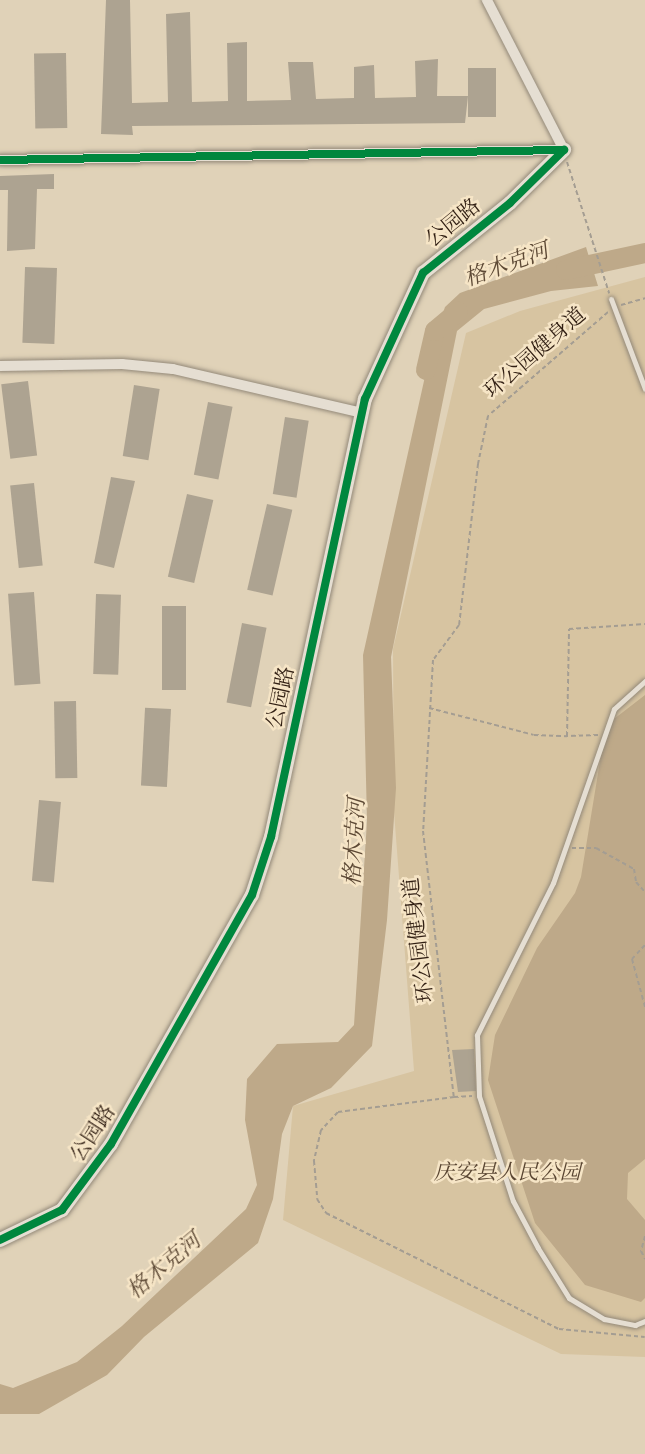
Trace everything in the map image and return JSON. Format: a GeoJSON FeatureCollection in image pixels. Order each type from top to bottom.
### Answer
{"type":"FeatureCollection","features":[{"type":"Feature","properties":{"kind":"street"},"geometry":{"type":"LineString","coordinates":[[0,160],[564,150],[487,0]]}},
{"type":"Feature","properties":{"kind":"street","name":"公园路"},"geometry":{"type":"LineString","coordinates":[[0,1240],[62,1210],[111,1144],[252,895],[271,837],[362,413],[423,273],[510,203],[564,150]]}},
{"type":"Feature","properties":{"kind":"street"},"geometry":{"type":"LineString","coordinates":[[0,366],[122,364],[173,369],[362,413]]}},
{"type":"Feature","properties":{"kind":"lane"},"geometry":{"type":"LineString","coordinates":[[611,299],[645,389]]}},
{"type":"Feature","properties":{"kind":"lane"},"geometry":{"type":"LineString","coordinates":[[645,681],[614,709],[607,735],[553,883],[477,1035],[479,1096],[513,1201],[569,1298],[604,1319],[635,1325],[645,1321]]}},
{"type":"Feature","properties":{"kind":"path"},"geometry":{"type":"LineString","coordinates":[[564,150],[582,214],[611,299]]}},
{"type":"Feature","properties":{"kind":"path"},"geometry":{"type":"LineString","coordinates":[[567,736],[569,629],[645,624]]}},
{"type":"Feature","properties":{"kind":"path"},"geometry":{"type":"LineString","coordinates":[[428,708],[534,735],[607,735]]}},
{"type":"Feature","properties":{"kind":"path"},"geometry":{"type":"LineString","coordinates":[[566,848],[596,848],[634,869],[636,882],[645,892]]}},
{"type":"Feature","properties":{"kind":"path"},"geometry":{"type":"LineString","coordinates":[[645,945],[632,959],[645,1007]]}},
{"type":"Feature","properties":{"kind":"path"},"geometry":{"type":"LineString","coordinates":[[479,1096],[454,1096],[338,1112],[321,1130],[314,1161],[317,1199],[326,1213],[559,1329],[645,1337]]}},
{"type":"Feature","properties":{"kind":"path"},"geometry":{"type":"LineString","coordinates":[[645,1236],[641,1251],[645,1259]]}},
{"type":"Feature","properties":{"kind":"green space","name":"庆安县人民公园"},"geometry":{"type":"Polygon","coordinates":[[[645,277],[645,1357],[561,1354],[283,1220],[293,1106],[414,1071],[394,812],[393,649],[466,333],[520,311],[645,277]]]}},
{"type":"Feature","properties":{"kind":"shaded area"},"geometry":{"type":"Polygon","coordinates":[[[586,247],[598,286],[551,291],[484,309],[457,331],[391,657],[396,788],[387,920],[372,1046],[331,1088],[293,1106],[282,1134],[273,1199],[258,1243],[144,1337],[107,1375],[39,1414],[0,1414],[0,1384],[13,1388],[77,1362],[122,1326],[246,1209],[257,1185],[245,1120],[247,1079],[277,1044],[338,1042],[354,1025],[367,821],[363,655],[432,345],[445,307],[460,293],[586,247]]]}},
{"type":"Feature","properties":{"kind":"shaded area"},"geometry":{"type":"Polygon","coordinates":[[[645,695],[645,1159],[628,1173],[627,1199],[645,1220],[645,1298],[641,1302],[585,1285],[535,1223],[488,1080],[495,1035],[537,948],[575,893],[581,877],[601,755],[614,719],[645,695]]]}},
{"type":"Feature","properties":{"kind":"building"},"geometry":{"type":"Polygon","coordinates":[[[106,0],[130,0],[132,103],[168,102],[166,14],[190,12],[192,102],[228,101],[227,43],[247,42],[247,101],[291,100],[288,62],[313,62],[316,99],[354,98],[354,67],[374,65],[375,98],[416,97],[415,61],[438,59],[437,96],[468,96],[465,123],[132,126],[133,135],[101,134],[106,0]]]}},
{"type":"Feature","properties":{"kind":"building"},"geometry":{"type":"Polygon","coordinates":[[[66,53],[67,128],[35,129],[34,54],[66,53]]]}},
{"type":"Feature","properties":{"kind":"building"},"geometry":{"type":"Polygon","coordinates":[[[468,68],[496,68],[496,117],[468,117],[468,68]]]}},
{"type":"Feature","properties":{"kind":"building"},"geometry":{"type":"Polygon","coordinates":[[[54,174],[54,189],[37,189],[35,249],[7,251],[8,190],[0,190],[0,176],[54,174]]]}},
{"type":"Feature","properties":{"kind":"building"},"geometry":{"type":"Polygon","coordinates":[[[25,267],[57,268],[54,344],[22,343],[25,267]]]}},
{"type":"Feature","properties":{"kind":"building"},"geometry":{"type":"Polygon","coordinates":[[[28,381],[37,455],[10,459],[1,384],[28,381]]]}},
{"type":"Feature","properties":{"kind":"building"},"geometry":{"type":"Polygon","coordinates":[[[134,385],[160,389],[148,460],[123,456],[134,385]]]}},
{"type":"Feature","properties":{"kind":"building"},"geometry":{"type":"Polygon","coordinates":[[[208,402],[233,407],[218,479],[194,475],[208,402]]]}},
{"type":"Feature","properties":{"kind":"building"},"geometry":{"type":"Polygon","coordinates":[[[285,417],[309,421],[297,498],[273,494],[285,417]]]}},
{"type":"Feature","properties":{"kind":"building"},"geometry":{"type":"Polygon","coordinates":[[[111,477],[135,481],[114,568],[94,563],[111,477]]]}},
{"type":"Feature","properties":{"kind":"building"},"geometry":{"type":"Polygon","coordinates":[[[34,483],[43,566],[19,568],[10,486],[34,483]]]}},
{"type":"Feature","properties":{"kind":"building"},"geometry":{"type":"Polygon","coordinates":[[[187,494],[213,500],[194,583],[168,577],[187,494]]]}},
{"type":"Feature","properties":{"kind":"building"},"geometry":{"type":"Polygon","coordinates":[[[267,504],[292,510],[273,596],[247,590],[267,504]]]}},
{"type":"Feature","properties":{"kind":"building"},"geometry":{"type":"Polygon","coordinates":[[[34,592],[40,684],[14,686],[8,594],[34,592]]]}},
{"type":"Feature","properties":{"kind":"building"},"geometry":{"type":"Polygon","coordinates":[[[96,594],[121,595],[118,675],[93,674],[96,594]]]}},
{"type":"Feature","properties":{"kind":"building"},"geometry":{"type":"Polygon","coordinates":[[[162,606],[186,606],[186,690],[162,690],[162,606]]]}},
{"type":"Feature","properties":{"kind":"building"},"geometry":{"type":"Polygon","coordinates":[[[242,623],[267,628],[251,707],[227,703],[242,623]]]}},
{"type":"Feature","properties":{"kind":"building"},"geometry":{"type":"Polygon","coordinates":[[[54,701],[76,701],[77,778],[55,778],[54,701]]]}},
{"type":"Feature","properties":{"kind":"building"},"geometry":{"type":"Polygon","coordinates":[[[145,708],[171,709],[167,787],[141,786],[145,708]]]}},
{"type":"Feature","properties":{"kind":"building"},"geometry":{"type":"Polygon","coordinates":[[[39,800],[61,802],[54,883],[32,881],[39,800]]]}},
{"type":"Feature","properties":{"kind":"building"},"geometry":{"type":"Polygon","coordinates":[[[474,1049],[476,1091],[458,1092],[452,1050],[474,1049]]]}},
{"type":"Feature","properties":{"kind":"waterway","name":"格木克河"},"geometry":{"type":"LineString","coordinates":[[566,270],[645,253]]}},
{"type":"Feature","properties":{"kind":"waterway","name":"格木克河"},"geometry":{"type":"LineString","coordinates":[[426,370],[435,331],[458,312]]}},
{"type":"Feature","properties":{"kind":"cycle path"},"geometry":{"type":"LineString","coordinates":[[0,160],[564,150]]}},
{"type":"Feature","properties":{"kind":"cycle path"},"geometry":{"type":"LineString","coordinates":[[0,1240],[62,1210],[111,1144],[252,895],[271,837],[365,399],[423,273],[510,203],[564,150]]}}]}
